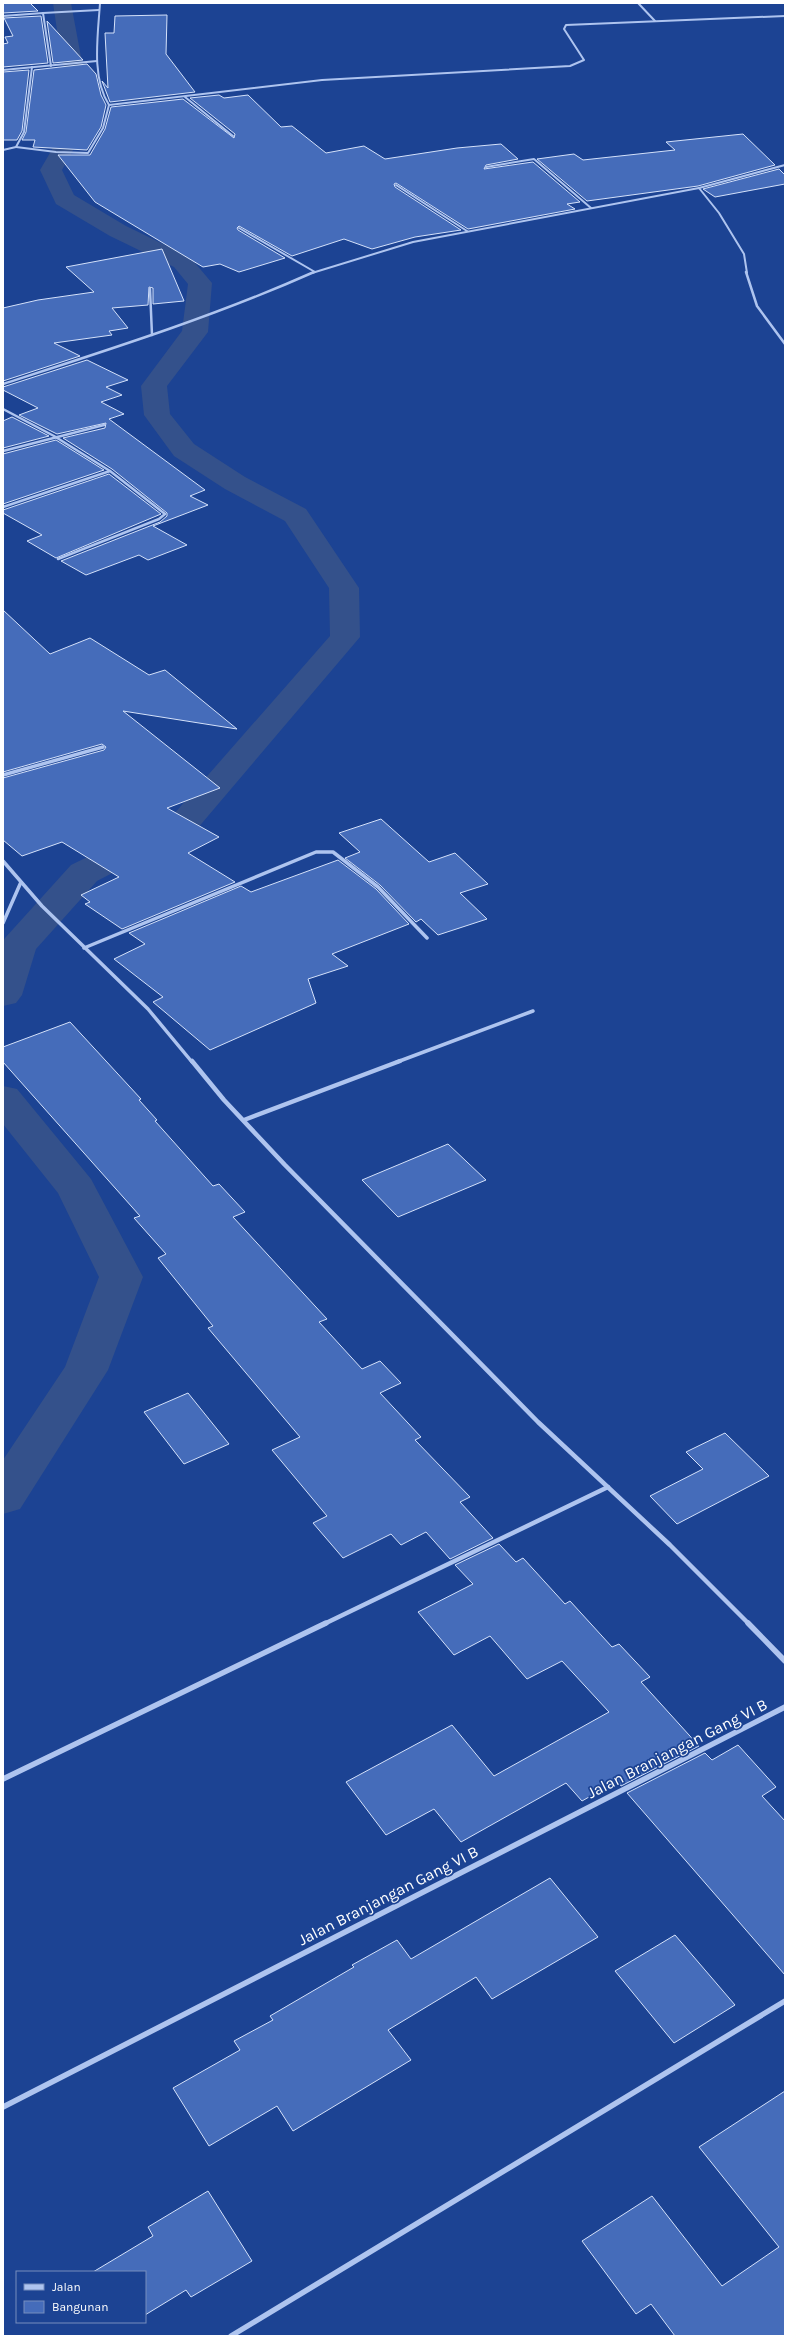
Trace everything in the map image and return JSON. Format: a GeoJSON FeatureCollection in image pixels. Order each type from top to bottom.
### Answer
{"type":"FeatureCollection","features":[{"type":"Feature","properties":{"kind":"street"},"geometry":{"type":"LineString","coordinates":[[3,150],[16,147],[78,154],[90,151],[103,128],[109,105],[103,88],[97,62],[100,3]]}},
{"type":"Feature","properties":{"kind":"street"},"geometry":{"type":"LineString","coordinates":[[638,3],[655,21]]}},
{"type":"Feature","properties":{"kind":"street"},"geometry":{"type":"LineString","coordinates":[[3,16],[100,10]]}},
{"type":"Feature","properties":{"kind":"street"},"geometry":{"type":"LineString","coordinates":[[43,13],[51,66]]}},
{"type":"Feature","properties":{"kind":"street"},"geometry":{"type":"LineString","coordinates":[[109,105],[185,97],[247,88],[375,76],[570,66],[584,60],[564,29],[566,25],[785,16]]}},
{"type":"Feature","properties":{"kind":"street"},"geometry":{"type":"LineString","coordinates":[[3,70],[97,62]]}},
{"type":"Feature","properties":{"kind":"street"},"geometry":{"type":"LineString","coordinates":[[16,147],[24,132],[32,67]]}},
{"type":"Feature","properties":{"kind":"street"},"geometry":{"type":"LineString","coordinates":[[185,97],[233,136]]}},
{"type":"Feature","properties":{"kind":"street"},"geometry":{"type":"LineString","coordinates":[[486,167],[534,159],[592,208]]}},
{"type":"Feature","properties":{"kind":"street"},"geometry":{"type":"LineString","coordinates":[[3,384],[152,335],[254,299],[315,272],[413,242],[699,188],[785,165]]}},
{"type":"Feature","properties":{"kind":"street"},"geometry":{"type":"LineString","coordinates":[[396,185],[467,231]]}},
{"type":"Feature","properties":{"kind":"street"},"geometry":{"type":"LineString","coordinates":[[699,188],[719,213],[744,254],[747,278],[757,306],[779,338],[785,344]]}},
{"type":"Feature","properties":{"kind":"street"},"geometry":{"type":"LineString","coordinates":[[239,228],[315,272]]}},
{"type":"Feature","properties":{"kind":"street"},"geometry":{"type":"LineString","coordinates":[[150,289],[152,335]]}},
{"type":"Feature","properties":{"kind":"street"},"geometry":{"type":"LineString","coordinates":[[779,338],[785,337]]}},
{"type":"Feature","properties":{"kind":"street"},"geometry":{"type":"LineString","coordinates":[[3,409],[54,436],[110,471],[163,511],[164,516],[58,559]]}},
{"type":"Feature","properties":{"kind":"street"},"geometry":{"type":"LineString","coordinates":[[3,450],[54,436],[104,425]]}},
{"type":"Feature","properties":{"kind":"street"},"geometry":{"type":"LineString","coordinates":[[3,506],[110,471]]}},
{"type":"Feature","properties":{"kind":"street"},"geometry":{"type":"LineString","coordinates":[[3,775],[103,747]]}},
{"type":"Feature","properties":{"kind":"street"},"geometry":{"type":"LineString","coordinates":[[84,948],[316,852],[325,850],[333,852],[378,887],[427,938]]}},
{"type":"Feature","properties":{"kind":"street"},"geometry":{"type":"LineString","coordinates":[[3,862],[42,906],[148,1009],[224,1100],[285,1165],[538,1422],[670,1545],[785,1661]]}},
{"type":"Feature","properties":{"kind":"street"},"geometry":{"type":"LineString","coordinates":[[3,923],[21,882]]}},
{"type":"Feature","properties":{"kind":"street"},"geometry":{"type":"LineString","coordinates":[[244,1120],[533,1011]]}},
{"type":"Feature","properties":{"kind":"street"},"geometry":{"type":"LineString","coordinates":[[3,1779],[608,1487]]}},
{"type":"Feature","properties":{"kind":"street","name":"Jalan Branjangan Gang VI B"},"geometry":{"type":"LineString","coordinates":[[3,2106],[785,1707]]}},
{"type":"Feature","properties":{"kind":"street"},"geometry":{"type":"LineString","coordinates":[[231,2336],[785,2000]]}},
{"type":"Feature","properties":{"kind":"building"},"geometry":{"type":"Polygon","coordinates":[[[3,3],[30,3],[38,11],[3,13],[3,3]]]}},
{"type":"Feature","properties":{"kind":"building"},"geometry":{"type":"Polygon","coordinates":[[[167,15],[166,54],[195,92],[110,102],[102,81],[108,88],[105,33],[114,33],[115,16],[167,15]]]}},
{"type":"Feature","properties":{"kind":"building"},"geometry":{"type":"Polygon","coordinates":[[[41,16],[48,63],[3,67],[3,44],[8,43],[5,37],[13,36],[4,18],[41,16]]]}},
{"type":"Feature","properties":{"kind":"building"},"geometry":{"type":"Polygon","coordinates":[[[47,21],[83,60],[53,63],[47,21]]]}},
{"type":"Feature","properties":{"kind":"building"},"geometry":{"type":"Polygon","coordinates":[[[87,64],[96,74],[101,95],[106,105],[101,127],[87,150],[33,147],[35,140],[22,140],[26,132],[34,70],[87,64]]]}},
{"type":"Feature","properties":{"kind":"building"},"geometry":{"type":"Polygon","coordinates":[[[29,70],[22,131],[17,140],[3,140],[3,72],[29,70]]]}},
{"type":"Feature","properties":{"kind":"building"},"geometry":{"type":"Polygon","coordinates":[[[219,95],[224,98],[248,95],[281,127],[292,126],[326,153],[364,146],[385,159],[457,148],[501,144],[518,159],[486,165],[484,169],[533,162],[580,202],[567,204],[575,209],[468,229],[396,183],[394,184],[395,187],[461,230],[415,237],[372,249],[344,239],[292,256],[239,226],[237,228],[238,230],[285,258],[239,272],[220,264],[203,267],[95,202],[58,155],[90,155],[105,129],[111,107],[183,99],[234,138],[235,134],[190,98],[219,95]]]}},
{"type":"Feature","properties":{"kind":"building"},"geometry":{"type":"Polygon","coordinates":[[[743,134],[775,165],[698,186],[587,201],[537,159],[574,154],[583,160],[675,150],[666,142],[743,134]]]}},
{"type":"Feature","properties":{"kind":"building"},"geometry":{"type":"Polygon","coordinates":[[[779,169],[785,175],[785,184],[715,197],[703,189],[779,169]]]}},
{"type":"Feature","properties":{"kind":"building"},"geometry":{"type":"Polygon","coordinates":[[[162,249],[184,301],[153,304],[153,288],[149,287],[148,305],[112,308],[128,328],[109,331],[112,335],[54,343],[80,356],[3,381],[3,308],[38,300],[94,292],[66,267],[162,249]]]}},
{"type":"Feature","properties":{"kind":"building"},"geometry":{"type":"Polygon","coordinates":[[[87,360],[128,380],[106,387],[122,395],[101,402],[124,414],[109,419],[205,490],[190,496],[208,505],[153,526],[187,545],[148,560],[139,555],[86,575],[61,561],[160,522],[167,516],[167,513],[112,469],[63,438],[105,428],[106,423],[57,434],[19,415],[38,408],[3,390],[3,387],[87,360]]]}},
{"type":"Feature","properties":{"kind":"building"},"geometry":{"type":"Polygon","coordinates":[[[12,417],[49,436],[3,448],[3,421],[12,417]]]}},
{"type":"Feature","properties":{"kind":"building"},"geometry":{"type":"Polygon","coordinates":[[[56,440],[104,470],[3,504],[3,454],[56,440]]]}},
{"type":"Feature","properties":{"kind":"building"},"geometry":{"type":"Polygon","coordinates":[[[109,474],[161,514],[56,558],[27,541],[42,535],[3,513],[3,510],[109,474]]]}},
{"type":"Feature","properties":{"kind":"building"},"geometry":{"type":"Polygon","coordinates":[[[3,610],[50,654],[90,638],[149,675],[165,670],[237,729],[123,711],[220,788],[167,808],[219,837],[188,853],[235,882],[122,929],[85,904],[90,902],[81,895],[119,877],[62,842],[22,856],[3,840],[3,778],[104,750],[106,747],[102,744],[3,772],[3,610]]]}},
{"type":"Feature","properties":{"kind":"building"},"geometry":{"type":"Polygon","coordinates":[[[381,819],[429,862],[455,853],[488,884],[460,893],[487,919],[438,935],[421,919],[416,922],[380,885],[345,858],[360,852],[339,833],[381,819]]]}},
{"type":"Feature","properties":{"kind":"building"},"geometry":{"type":"Polygon","coordinates":[[[338,860],[376,889],[409,924],[332,954],[348,966],[308,979],[316,1003],[210,1050],[153,1002],[163,997],[114,959],[145,944],[129,933],[241,886],[251,892],[338,860]]]}},
{"type":"Feature","properties":{"kind":"building"},"geometry":{"type":"Polygon","coordinates":[[[70,1022],[141,1099],[139,1100],[157,1120],[155,1121],[213,1186],[219,1184],[245,1212],[233,1217],[327,1319],[319,1322],[362,1369],[380,1361],[401,1383],[380,1393],[421,1437],[415,1440],[470,1497],[460,1502],[493,1538],[450,1559],[426,1532],[401,1545],[391,1534],[343,1558],[313,1523],[327,1516],[272,1450],[300,1437],[208,1328],[213,1326],[158,1258],[166,1254],[134,1218],[140,1216],[3,1062],[3,1047],[70,1022]]]}},
{"type":"Feature","properties":{"kind":"building"},"geometry":{"type":"Polygon","coordinates":[[[448,1144],[486,1180],[398,1217],[362,1180],[448,1144]]]}},
{"type":"Feature","properties":{"kind":"building"},"geometry":{"type":"Polygon","coordinates":[[[188,1393],[229,1444],[184,1464],[144,1412],[188,1393]]]}},
{"type":"Feature","properties":{"kind":"building"},"geometry":{"type":"Polygon","coordinates":[[[725,1433],[769,1476],[677,1524],[650,1496],[703,1469],[686,1452],[725,1433]]]}},
{"type":"Feature","properties":{"kind":"building"},"geometry":{"type":"Polygon","coordinates":[[[499,1544],[516,1562],[523,1558],[565,1604],[570,1601],[612,1647],[619,1644],[650,1677],[641,1682],[699,1746],[621,1786],[617,1781],[582,1801],[566,1783],[461,1842],[434,1809],[386,1835],[346,1782],[452,1725],[494,1776],[609,1712],[562,1661],[527,1679],[490,1636],[454,1655],[418,1612],[473,1584],[455,1565],[499,1544]]]}},
{"type":"Feature","properties":{"kind":"building"},"geometry":{"type":"Polygon","coordinates":[[[738,1745],[776,1787],[762,1796],[785,1821],[785,1975],[627,1793],[705,1753],[712,1760],[738,1745]]]}},
{"type":"Feature","properties":{"kind":"building"},"geometry":{"type":"Polygon","coordinates":[[[550,1878],[598,1937],[492,1999],[476,1977],[388,2030],[411,2060],[293,2131],[277,2106],[209,2146],[173,2088],[240,2050],[234,2041],[273,2020],[270,2016],[354,1967],[352,1965],[397,1940],[411,1959],[550,1878]]]}},
{"type":"Feature","properties":{"kind":"building"},"geometry":{"type":"Polygon","coordinates":[[[675,1935],[735,2005],[674,2043],[615,1971],[675,1935]]]}},
{"type":"Feature","properties":{"kind":"building"},"geometry":{"type":"Polygon","coordinates":[[[785,2091],[785,2336],[675,2336],[651,2304],[636,2314],[582,2241],[652,2196],[722,2286],[779,2247],[699,2147],[785,2091]]]}},
{"type":"Feature","properties":{"kind":"building"},"geometry":{"type":"Polygon","coordinates":[[[208,2191],[252,2261],[191,2297],[186,2290],[146,2314],[146,2271],[95,2271],[153,2236],[148,2227],[208,2191]]]}},
{"type":"Feature","properties":{"kind":"waterway"},"geometry":{"type":"LineString","coordinates":[[3,995],[18,946],[84,873],[185,822],[345,637],[344,588],[296,515],[235,483],[184,450],[157,415],[154,386],[195,332],[200,283],[182,262],[118,231],[64,199],[51,170],[85,110],[71,57],[62,3]]}},
{"type":"Feature","properties":{"kind":"waterway"},"geometry":{"type":"LineString","coordinates":[[3,1098],[76,1188],[121,1277],[86,1370],[3,1497]]}}]}
